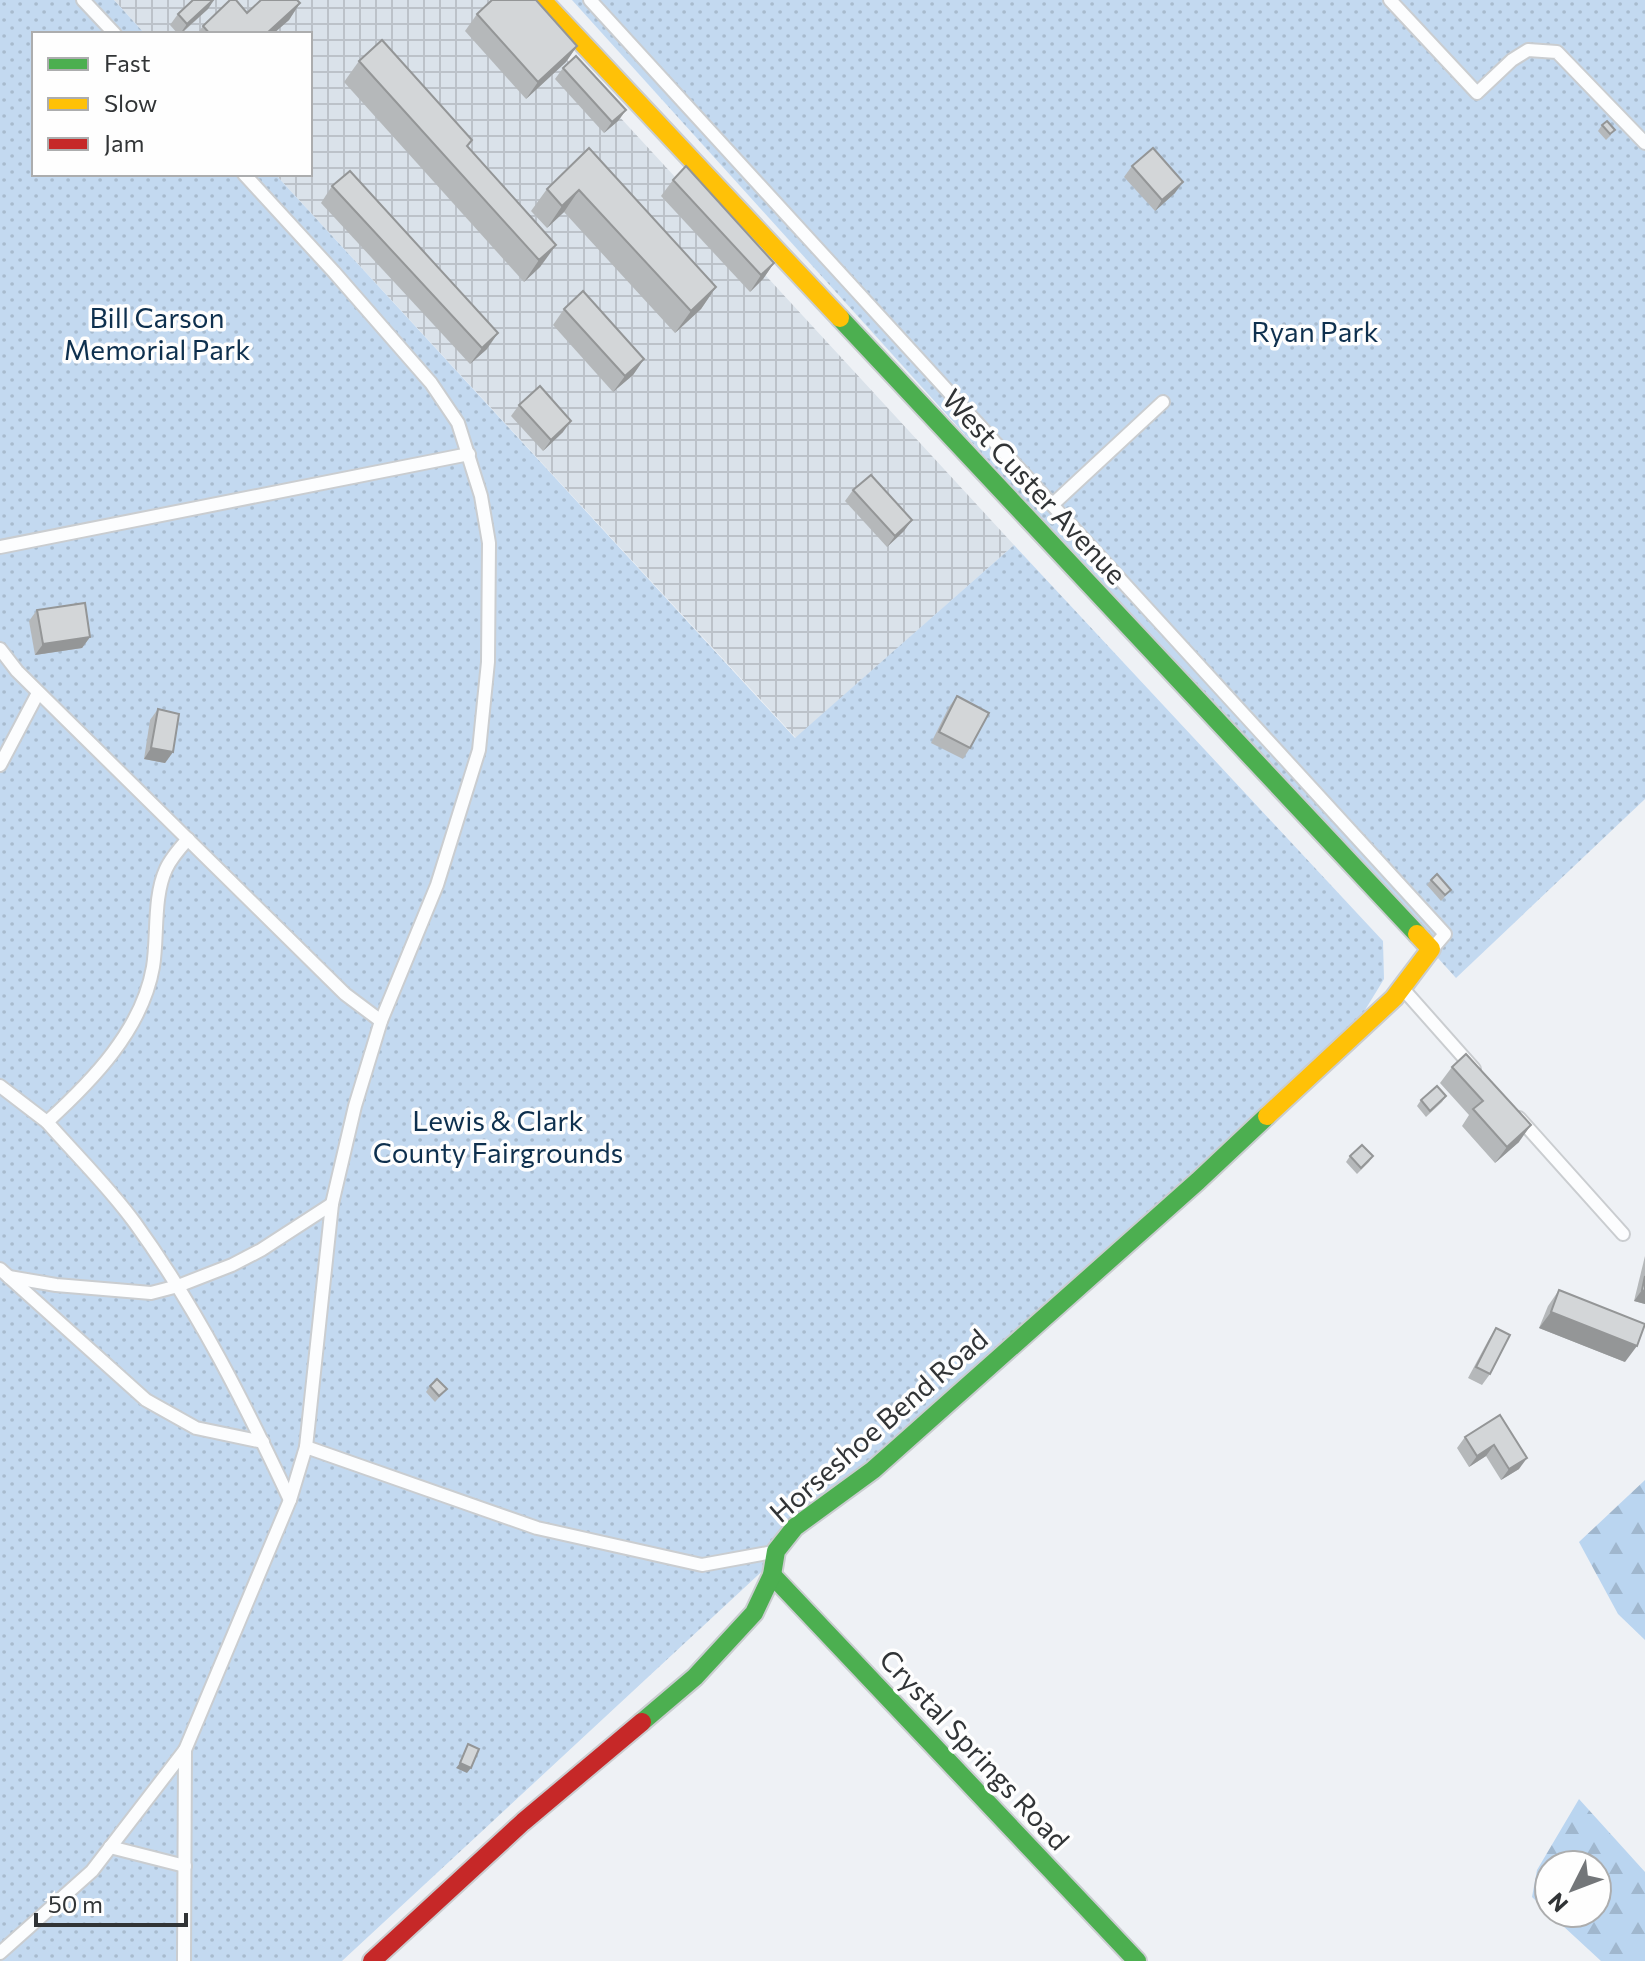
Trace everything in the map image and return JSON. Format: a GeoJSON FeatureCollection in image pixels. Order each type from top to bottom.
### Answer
{"type":"FeatureCollection","features":[{"type":"Feature","properties":{"kind":"street","name":"West Custer Avenue"},"geometry":{"type":"LineString","coordinates":[[542,0],[1431,949]]}},
{"type":"Feature","properties":{"kind":"street"},"geometry":{"type":"LineString","coordinates":[[1402,988],[1431,949]]}},
{"type":"Feature","properties":{"kind":"street","name":"Horseshoe Bend Road"},"geometry":{"type":"LineString","coordinates":[[372,1961],[523,1822],[695,1677],[754,1613],[772,1575],[776,1551],[795,1527],[873,1470],[1198,1181],[1402,988]]}},
{"type":"Feature","properties":{"kind":"street","name":"Crystal Springs Road"},"geometry":{"type":"LineString","coordinates":[[772,1575],[1137,1961]]}},
{"type":"Feature","properties":{"kind":"lane"},"geometry":{"type":"LineString","coordinates":[[83,0],[113,32]]}},
{"type":"Feature","properties":{"kind":"lane"},"geometry":{"type":"LineString","coordinates":[[590,0],[1445,934],[1431,949]]}},
{"type":"Feature","properties":{"kind":"lane"},"geometry":{"type":"LineString","coordinates":[[1390,0],[1477,93],[1512,60],[1528,50],[1557,52],[1645,143]]}},
{"type":"Feature","properties":{"kind":"lane"},"geometry":{"type":"LineString","coordinates":[[0,1953],[92,1871],[185,1750],[290,1500],[306,1447],[332,1204],[355,1106],[381,1021],[437,885],[479,750],[488,662],[489,543],[481,496],[458,423],[431,383],[246,176]]}},
{"type":"Feature","properties":{"kind":"lane"},"geometry":{"type":"LineString","coordinates":[[1052,505],[1163,402]]}},
{"type":"Feature","properties":{"kind":"lane"},"geometry":{"type":"LineString","coordinates":[[0,547],[469,454]]}},
{"type":"Feature","properties":{"kind":"lane"},"geometry":{"type":"LineString","coordinates":[[0,649],[38,693],[345,994],[381,1021]]}},
{"type":"Feature","properties":{"kind":"lane"},"geometry":{"type":"LineString","coordinates":[[0,765],[38,693]]}},
{"type":"Feature","properties":{"kind":"lane"},"geometry":{"type":"LineString","coordinates":[[47,1122],[72,1099],[121,1043],[144,998],[153,968],[160,893],[166,870],[188,839]]}},
{"type":"Feature","properties":{"kind":"lane"},"geometry":{"type":"LineString","coordinates":[[1402,988],[1486,1082]]}},
{"type":"Feature","properties":{"kind":"lane"},"geometry":{"type":"LineString","coordinates":[[0,1086],[47,1122],[134,1221],[205,1330],[290,1500]]}},
{"type":"Feature","properties":{"kind":"lane"},"geometry":{"type":"LineString","coordinates":[[1507,1105],[1623,1234]]}},
{"type":"Feature","properties":{"kind":"lane"},"geometry":{"type":"LineString","coordinates":[[5,1273],[56,1285],[151,1293],[232,1265],[332,1204]]}},
{"type":"Feature","properties":{"kind":"lane"},"geometry":{"type":"LineString","coordinates":[[5,1273],[146,1400],[196,1428],[263,1442]]}},
{"type":"Feature","properties":{"kind":"lane"},"geometry":{"type":"LineString","coordinates":[[306,1447],[537,1528],[702,1565],[776,1551]]}},
{"type":"Feature","properties":{"kind":"lane"},"geometry":{"type":"LineString","coordinates":[[184,1961],[185,1750]]}},
{"type":"Feature","properties":{"kind":"lane"},"geometry":{"type":"LineString","coordinates":[[110,1847],[185,1866]]}},
{"type":"Feature","properties":{"kind":"shaded area"},"geometry":{"type":"Polygon","coordinates":[[[114,0],[512,0],[1014,545],[796,738],[277,176],[312,176],[312,32],[143,32],[114,0]]]}},
{"type":"Feature","properties":{"kind":"green space","name":"Lewis & Clark County Fairgrounds"},"geometry":{"type":"Polygon","coordinates":[[[0,0],[114,0],[143,32],[32,32],[32,176],[277,176],[795,738],[1014,545],[1383,941],[1384,979],[1362,1015],[342,1961],[0,1961],[0,0]]]}},
{"type":"Feature","properties":{"kind":"green space","name":"Ryan Park"},"geometry":{"type":"Polygon","coordinates":[[[572,0],[1645,0],[1645,799],[1456,978],[572,0]]]}},
{"type":"Feature","properties":{"kind":"green space"},"geometry":{"type":"Polygon","coordinates":[[[1645,1480],[1645,1640],[1618,1614],[1579,1542],[1645,1480]]]}},
{"type":"Feature","properties":{"kind":"green space"},"geometry":{"type":"Polygon","coordinates":[[[1579,1799],[1645,1872],[1645,1961],[1601,1961],[1566,1929],[1613,1929],[1613,1849],[1549,1849],[1579,1799]]]}},
{"type":"Feature","properties":{"kind":"building"},"geometry":{"type":"Polygon","coordinates":[[[193,0],[213,0],[187,24],[178,14],[193,0]]]}},
{"type":"Feature","properties":{"kind":"building"},"geometry":{"type":"Polygon","coordinates":[[[230,0],[236,0],[247,13],[261,0],[297,0],[300,3],[268,32],[208,32],[203,26],[230,0]]]}},
{"type":"Feature","properties":{"kind":"building"},"geometry":{"type":"Polygon","coordinates":[[[492,0],[536,0],[577,46],[538,82],[477,14],[492,0]]]}},
{"type":"Feature","properties":{"kind":"building"},"geometry":{"type":"Polygon","coordinates":[[[382,40],[472,140],[467,146],[556,245],[539,260],[359,61],[382,40]]]}},
{"type":"Feature","properties":{"kind":"building"},"geometry":{"type":"Polygon","coordinates":[[[576,56],[626,110],[612,122],[563,68],[576,56]]]}},
{"type":"Feature","properties":{"kind":"building"},"geometry":{"type":"Polygon","coordinates":[[[1607,121],[1615,130],[1610,134],[1602,125],[1607,121]]]}},
{"type":"Feature","properties":{"kind":"building"},"geometry":{"type":"Polygon","coordinates":[[[589,148],[716,287],[691,311],[579,190],[562,206],[547,189],[589,148]]]}},
{"type":"Feature","properties":{"kind":"building"},"geometry":{"type":"Polygon","coordinates":[[[1153,148],[1183,182],[1162,200],[1132,166],[1153,148]]]}},
{"type":"Feature","properties":{"kind":"building"},"geometry":{"type":"Polygon","coordinates":[[[686,166],[774,263],[761,275],[673,180],[686,166]]]}},
{"type":"Feature","properties":{"kind":"building"},"geometry":{"type":"Polygon","coordinates":[[[350,171],[498,333],[482,348],[332,186],[350,171]]]}},
{"type":"Feature","properties":{"kind":"building"},"geometry":{"type":"Polygon","coordinates":[[[583,291],[644,359],[625,376],[564,309],[583,291]]]}},
{"type":"Feature","properties":{"kind":"building"},"geometry":{"type":"Polygon","coordinates":[[[540,386],[571,421],[551,440],[519,405],[540,386]]]}},
{"type":"Feature","properties":{"kind":"building"},"geometry":{"type":"Polygon","coordinates":[[[871,475],[912,520],[895,536],[853,490],[871,475]]]}},
{"type":"Feature","properties":{"kind":"building"},"geometry":{"type":"Polygon","coordinates":[[[85,603],[90,637],[43,644],[37,610],[85,603]]]}},
{"type":"Feature","properties":{"kind":"building"},"geometry":{"type":"Polygon","coordinates":[[[957,696],[989,713],[970,748],[939,732],[957,696]]]}},
{"type":"Feature","properties":{"kind":"building"},"geometry":{"type":"Polygon","coordinates":[[[158,709],[179,714],[173,752],[151,748],[158,709]]]}},
{"type":"Feature","properties":{"kind":"building"},"geometry":{"type":"Polygon","coordinates":[[[1437,874],[1451,890],[1445,895],[1431,880],[1437,874]]]}},
{"type":"Feature","properties":{"kind":"building"},"geometry":{"type":"Polygon","coordinates":[[[1466,1054],[1531,1125],[1507,1147],[1473,1109],[1483,1101],[1452,1067],[1466,1054]]]}},
{"type":"Feature","properties":{"kind":"building"},"geometry":{"type":"Polygon","coordinates":[[[1437,1086],[1446,1096],[1430,1111],[1421,1100],[1437,1086]]]}},
{"type":"Feature","properties":{"kind":"building"},"geometry":{"type":"Polygon","coordinates":[[[1362,1145],[1373,1156],[1361,1168],[1350,1156],[1362,1145]]]}},
{"type":"Feature","properties":{"kind":"building"},"geometry":{"type":"Polygon","coordinates":[[[1559,1290],[1645,1324],[1637,1346],[1551,1312],[1559,1290]]]}},
{"type":"Feature","properties":{"kind":"building"},"geometry":{"type":"Polygon","coordinates":[[[1496,1328],[1510,1335],[1490,1374],[1476,1367],[1496,1328]]]}},
{"type":"Feature","properties":{"kind":"building"},"geometry":{"type":"Polygon","coordinates":[[[437,1379],[447,1389],[439,1396],[430,1386],[437,1379]]]}},
{"type":"Feature","properties":{"kind":"building"},"geometry":{"type":"Polygon","coordinates":[[[1500,1415],[1527,1458],[1509,1469],[1494,1445],[1477,1456],[1465,1437],[1500,1415]]]}},
{"type":"Feature","properties":{"kind":"building"},"geometry":{"type":"Polygon","coordinates":[[[468,1744],[479,1749],[471,1768],[460,1763],[468,1744]]]}},
{"type":"Feature","properties":{"kind":"traffic: fast"},"geometry":{"type":"LineString","coordinates":[[840,318],[1417,934]]}},
{"type":"Feature","properties":{"kind":"traffic: fast"},"geometry":{"type":"LineString","coordinates":[[642,1722],[695,1677],[754,1613],[772,1575],[776,1551],[795,1527],[873,1470],[1267,1116]]}},
{"type":"Feature","properties":{"kind":"traffic: fast"},"geometry":{"type":"LineString","coordinates":[[772,1575],[1137,1961]]}},
{"type":"Feature","properties":{"kind":"traffic: slow"},"geometry":{"type":"LineString","coordinates":[[542,0],[840,318]]}},
{"type":"Feature","properties":{"kind":"traffic: slow"},"geometry":{"type":"LineString","coordinates":[[1267,1116],[1394,998],[1431,949],[1417,934]]}},
{"type":"Feature","properties":{"kind":"traffic: jam"},"geometry":{"type":"LineString","coordinates":[[372,1961],[523,1822],[642,1722]]}},
{"type":"Feature","properties":{"kind":"park label","name":"Bill Carson Memorial Park"},"geometry":{"type":"Point","coordinates":[157,333]}}]}
